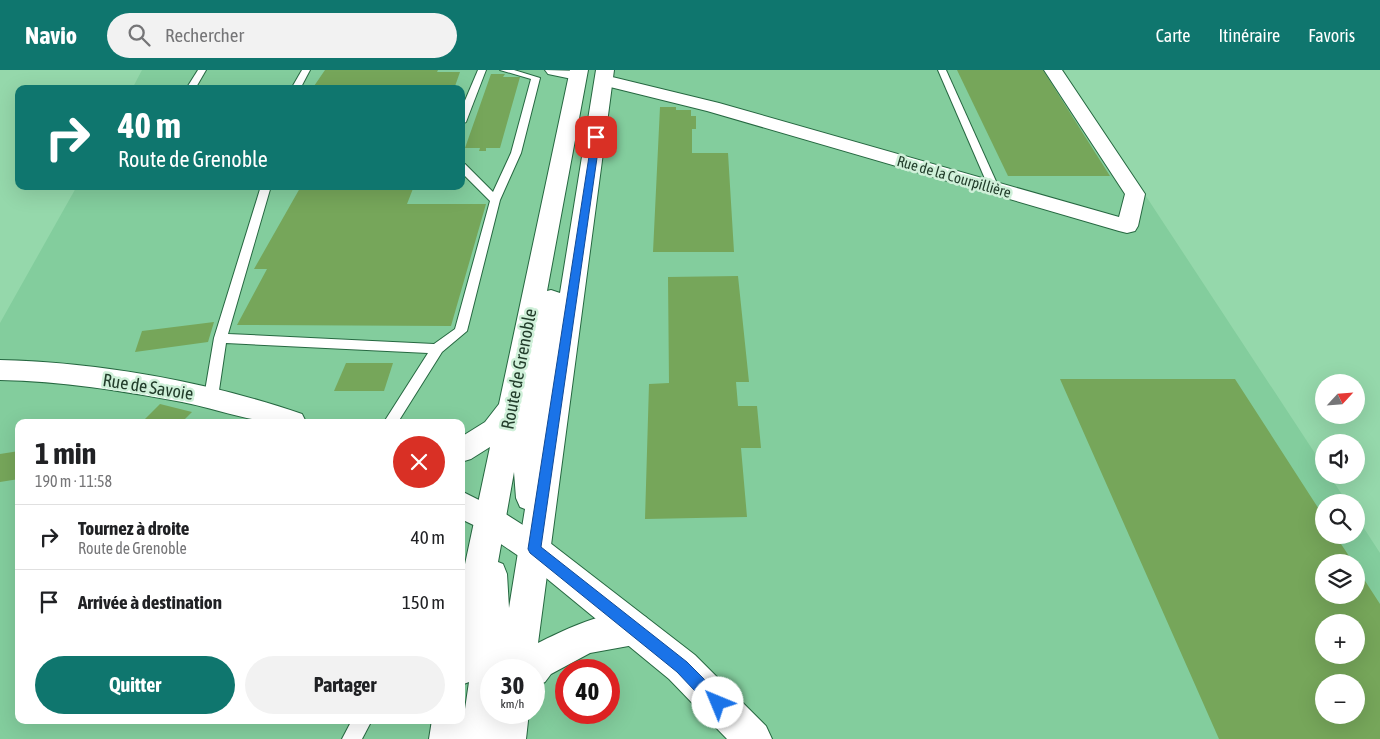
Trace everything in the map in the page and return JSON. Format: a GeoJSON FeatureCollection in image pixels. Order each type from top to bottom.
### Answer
{"type":"FeatureCollection","features":[{"type":"Feature","properties":{"kind":"main road"},"geometry":{"type":"LineString","coordinates":[[554,70],[578,73]]}},
{"type":"Feature","properties":{"kind":"main road","name":"Rue de la Courpillière"},"geometry":{"type":"LineString","coordinates":[[605,75],[1127,226],[1135,194],[1053,70]]}},
{"type":"Feature","properties":{"kind":"main road","name":"Route de Grenoble"},"geometry":{"type":"LineString","coordinates":[[465,646],[578,73]]}},
{"type":"Feature","properties":{"kind":"main road"},"geometry":{"type":"LineString","coordinates":[[519,659],[605,75]]}},
{"type":"Feature","properties":{"kind":"main road"},"geometry":{"type":"LineString","coordinates":[[534,549],[528,453],[556,267],[552,203]]}},
{"type":"Feature","properties":{"kind":"main road","name":"Rue de Savoie"},"geometry":{"type":"LineString","coordinates":[[0,370],[33,370],[180,391],[211,397],[282,419]]}},
{"type":"Feature","properties":{"kind":"main road"},"geometry":{"type":"LineString","coordinates":[[465,449],[495,430],[512,408]]}},
{"type":"Feature","properties":{"kind":"main road"},"geometry":{"type":"LineString","coordinates":[[465,506],[534,549],[682,667],[753,739]]}},
{"type":"Feature","properties":{"kind":"main road"},"geometry":{"type":"LineString","coordinates":[[480,739],[492,633],[490,520]]}},
{"type":"Feature","properties":{"kind":"main road"},"geometry":{"type":"LineString","coordinates":[[544,659],[585,637],[634,629]]}},
{"type":"Feature","properties":{"kind":"main road"},"geometry":{"type":"LineString","coordinates":[[448,739],[450,724]]}},
{"type":"Feature","properties":{"kind":"main road"},"geometry":{"type":"LineString","coordinates":[[507,739],[509,724]]}},
{"type":"Feature","properties":{"kind":"lane"},"geometry":{"type":"LineString","coordinates":[[193,85],[202,70]]}},
{"type":"Feature","properties":{"kind":"lane"},"geometry":{"type":"LineString","coordinates":[[297,85],[306,70]]}},
{"type":"Feature","properties":{"kind":"lane"},"geometry":{"type":"LineString","coordinates":[[465,112],[482,70]]}},
{"type":"Feature","properties":{"kind":"lane"},"geometry":{"type":"LineString","coordinates":[[392,419],[437,349],[461,330],[495,200],[516,153],[536,78],[504,70]]}},
{"type":"Feature","properties":{"kind":"lane"},"geometry":{"type":"LineString","coordinates":[[942,70],[994,188]]}},
{"type":"Feature","properties":{"kind":"lane"},"geometry":{"type":"LineString","coordinates":[[465,170],[495,200]]}},
{"type":"Feature","properties":{"kind":"lane"},"geometry":{"type":"LineString","coordinates":[[211,397],[220,338],[265,190]]}},
{"type":"Feature","properties":{"kind":"lane"},"geometry":{"type":"LineString","coordinates":[[220,338],[437,349]]}},
{"type":"Feature","properties":{"kind":"lane"},"geometry":{"type":"LineString","coordinates":[[351,739],[360,724]]}},
{"type":"Feature","properties":{"kind":"shaded area"},"geometry":{"type":"Polygon","coordinates":[[[142,70],[1063,70],[1315,453],[1315,484],[1335,484],[1342,494],[1315,494],[1315,544],[1365,544],[1365,530],[1380,553],[1380,739],[0,739],[0,323],[75,190],[465,190],[465,85],[134,85],[142,70]]]}},
{"type":"Feature","properties":{"kind":"building"},"geometry":{"type":"Polygon","coordinates":[[[325,70],[438,70],[437,72],[460,72],[455,85],[315,85],[325,70]]]}},
{"type":"Feature","properties":{"kind":"building"},"geometry":{"type":"Polygon","coordinates":[[[957,70],[1043,70],[1110,176],[1008,176],[957,70]]]}},
{"type":"Feature","properties":{"kind":"building"},"geometry":{"type":"Polygon","coordinates":[[[491,74],[505,74],[503,77],[520,77],[500,148],[486,148],[486,151],[479,151],[480,148],[465,148],[491,74]]]}},
{"type":"Feature","properties":{"kind":"building"},"geometry":{"type":"Polygon","coordinates":[[[660,107],[676,107],[676,110],[691,110],[691,116],[696,116],[696,129],[692,129],[692,153],[728,153],[734,252],[653,252],[660,107]]]}},
{"type":"Feature","properties":{"kind":"building"},"geometry":{"type":"Polygon","coordinates":[[[299,190],[412,190],[407,204],[486,204],[451,326],[237,325],[267,269],[254,269],[299,190]]]}},
{"type":"Feature","properties":{"kind":"building"},"geometry":{"type":"Polygon","coordinates":[[[738,276],[749,382],[736,382],[738,406],[757,406],[761,448],[741,448],[747,517],[645,519],[649,384],[669,383],[668,277],[738,276]]]}},
{"type":"Feature","properties":{"kind":"building"},"geometry":{"type":"Polygon","coordinates":[[[214,322],[208,342],[135,352],[142,331],[214,322]]]}},
{"type":"Feature","properties":{"kind":"building"},"geometry":{"type":"Polygon","coordinates":[[[346,363],[393,363],[384,391],[334,391],[346,363]]]}},
{"type":"Feature","properties":{"kind":"building"},"geometry":{"type":"Polygon","coordinates":[[[1060,379],[1235,379],[1315,503],[1315,544],[1341,544],[1348,554],[1315,554],[1315,604],[1365,604],[1365,581],[1380,604],[1380,739],[1219,739],[1060,379]]]}},
{"type":"Feature","properties":{"kind":"building"},"geometry":{"type":"Polygon","coordinates":[[[160,404],[192,412],[185,419],[145,419],[160,404]]]}},
{"type":"Feature","properties":{"kind":"building"},"geometry":{"type":"Polygon","coordinates":[[[15,452],[15,480],[0,482],[0,454],[15,452]]]}},
{"type":"Feature","properties":{"kind":"route"},"geometry":{"type":"LineString","coordinates":[[596,137],[534,549],[682,667],[718,703]]}}]}
